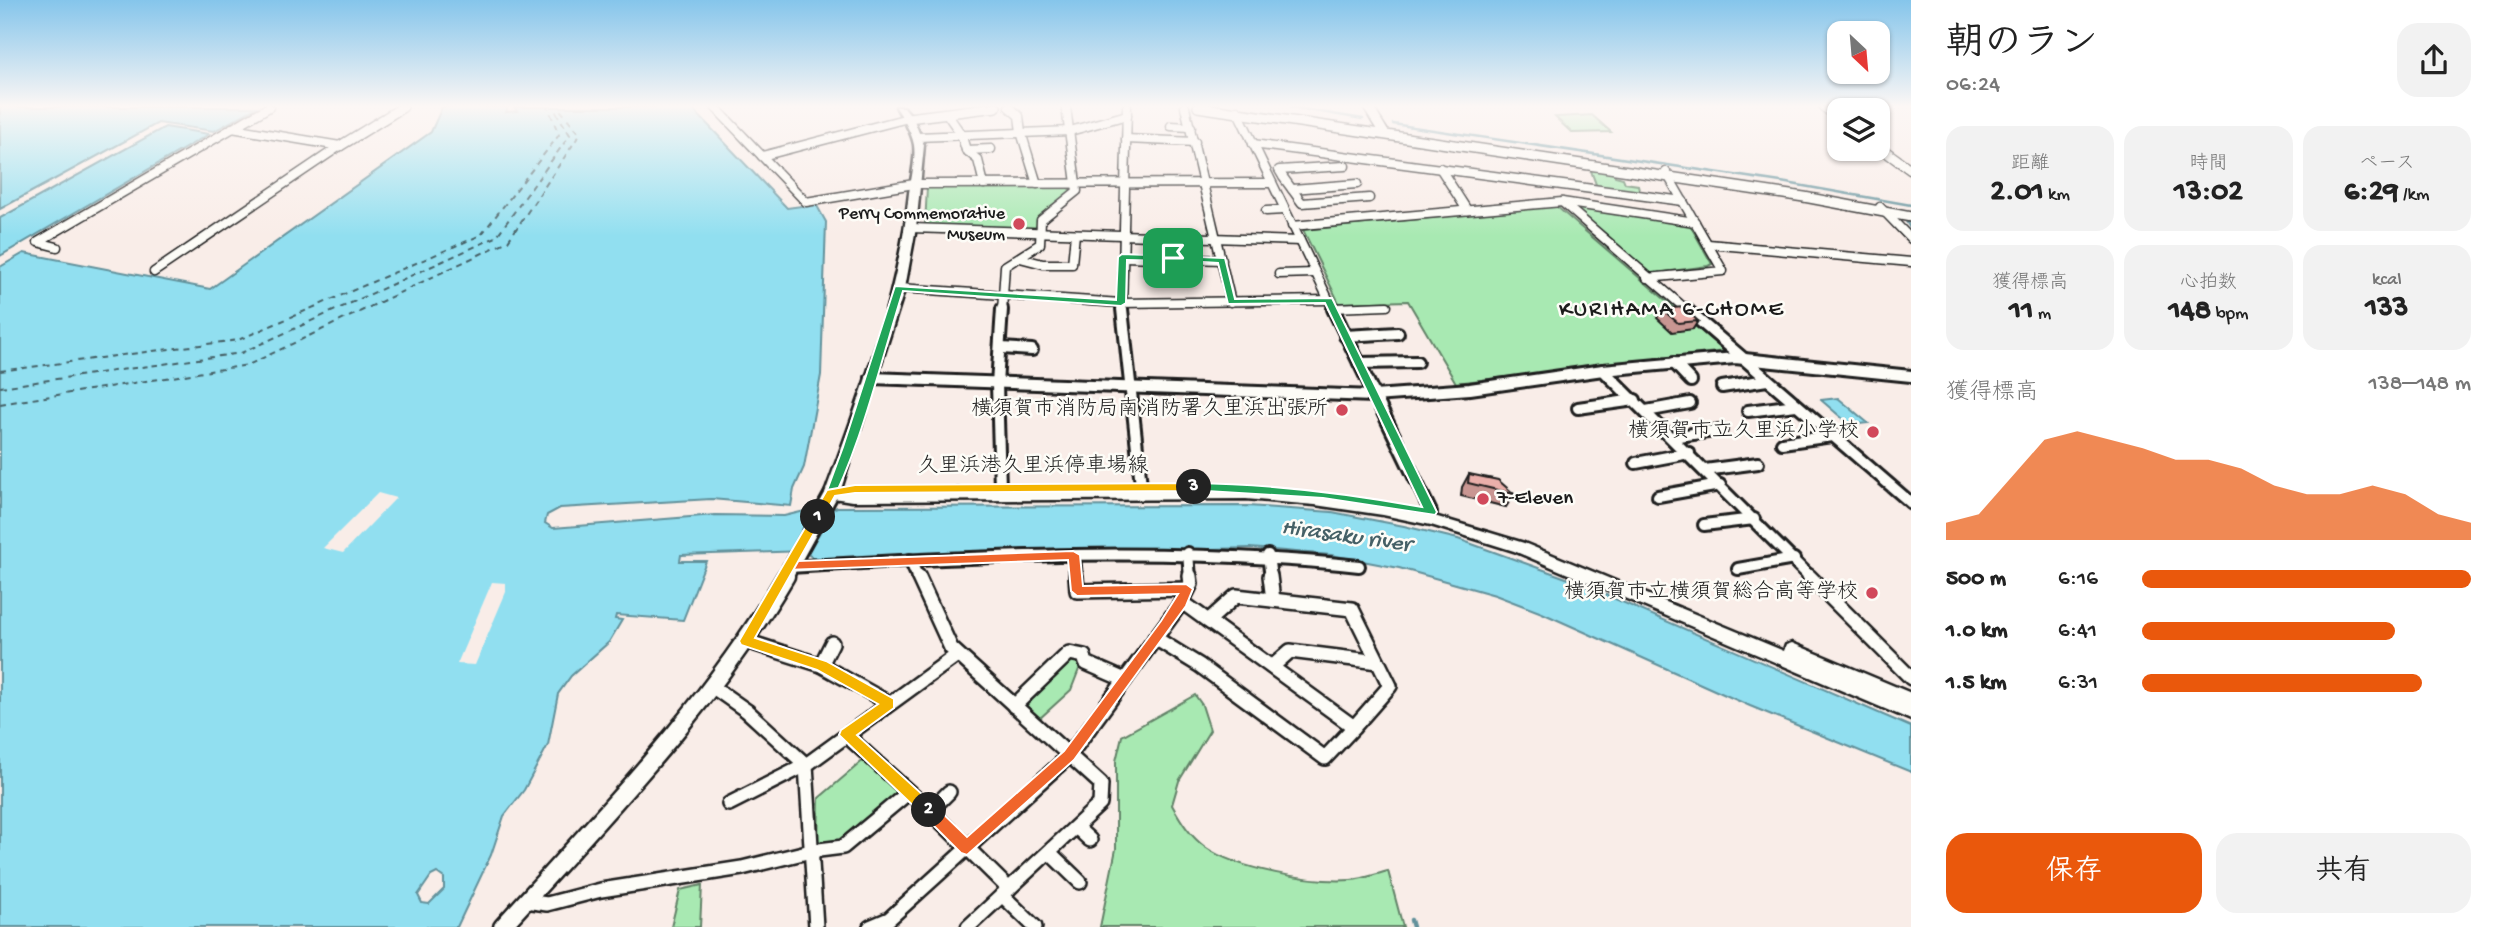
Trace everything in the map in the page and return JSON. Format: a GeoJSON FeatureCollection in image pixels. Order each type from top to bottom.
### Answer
{"type":"FeatureCollection","features":[{"type":"Feature","properties":{"kind":"main road"},"geometry":{"type":"LineString","coordinates":[[829,498],[899,288],[911,228],[919,150]]}},
{"type":"Feature","properties":{"kind":"main road","name":"久里浜港久里浜停車場線"},"geometry":{"type":"LineString","coordinates":[[829,498],[1226,487],[1357,498],[1431,512],[1500,533],[1597,568],[1911,701]]}},
{"type":"Feature","properties":{"kind":"main road","name":"久里浜港久里浜停車場線"},"geometry":{"type":"LineString","coordinates":[[829,498],[855,489],[1000,488],[1246,494],[1350,505],[1431,520],[1519,547],[1580,571],[1911,712]]}},
{"type":"Feature","properties":{"kind":"street"},"geometry":{"type":"LineString","coordinates":[[57,247],[38,242],[194,150]]}},
{"type":"Feature","properties":{"kind":"street"},"geometry":{"type":"LineString","coordinates":[[154,272],[334,150]]}},
{"type":"Feature","properties":{"kind":"street"},"geometry":{"type":"LineString","coordinates":[[756,150],[806,202],[914,184],[1204,182],[1270,180],[1283,177]]}},
{"type":"Feature","properties":{"kind":"street"},"geometry":{"type":"LineString","coordinates":[[762,156],[784,150]]}},
{"type":"Feature","properties":{"kind":"street"},"geometry":{"type":"LineString","coordinates":[[966,150],[978,160],[984,184]]}},
{"type":"Feature","properties":{"kind":"street"},"geometry":{"type":"LineString","coordinates":[[1027,150],[1037,184]]}},
{"type":"Feature","properties":{"kind":"street"},"geometry":{"type":"LineString","coordinates":[[1000,488],[998,384],[1005,266],[1040,244],[1041,220],[1076,194],[1073,150]]}},
{"type":"Feature","properties":{"kind":"street"},"geometry":{"type":"LineString","coordinates":[[1126,150],[1121,303],[1141,491]]}},
{"type":"Feature","properties":{"kind":"street"},"geometry":{"type":"LineString","coordinates":[[1197,150],[1231,302]]}},
{"type":"Feature","properties":{"kind":"street"},"geometry":{"type":"LineString","coordinates":[[1256,150],[1431,512]]}},
{"type":"Feature","properties":{"kind":"street"},"geometry":{"type":"LineString","coordinates":[[1302,150],[1683,201]]}},
{"type":"Feature","properties":{"kind":"street"},"geometry":{"type":"LineString","coordinates":[[1510,150],[1911,215]]}},
{"type":"Feature","properties":{"kind":"street"},"geometry":{"type":"LineString","coordinates":[[1890,155],[1911,170]]}},
{"type":"Feature","properties":{"kind":"street"},"geometry":{"type":"LineString","coordinates":[[1345,166],[1279,170],[1303,203],[1369,198]]}},
{"type":"Feature","properties":{"kind":"street"},"geometry":{"type":"LineString","coordinates":[[1440,168],[1467,210]]}},
{"type":"Feature","properties":{"kind":"street"},"geometry":{"type":"LineString","coordinates":[[1647,278],[1723,271],[1667,174]]}},
{"type":"Feature","properties":{"kind":"street"},"geometry":{"type":"LineString","coordinates":[[1292,189],[1357,184]]}},
{"type":"Feature","properties":{"kind":"street"},"geometry":{"type":"LineString","coordinates":[[1292,226],[1562,202],[1695,222]]}},
{"type":"Feature","properties":{"kind":"street"},"geometry":{"type":"LineString","coordinates":[[1562,202],[1911,503]]}},
{"type":"Feature","properties":{"kind":"street"},"geometry":{"type":"LineString","coordinates":[[1883,209],[1911,240]]}},
{"type":"Feature","properties":{"kind":"street"},"geometry":{"type":"LineString","coordinates":[[1266,211],[1284,210]]}},
{"type":"Feature","properties":{"kind":"street"},"geometry":{"type":"LineString","coordinates":[[911,228],[1300,242]]}},
{"type":"Feature","properties":{"kind":"street"},"geometry":{"type":"LineString","coordinates":[[1020,258],[1043,264],[1072,264],[1075,234]]}},
{"type":"Feature","properties":{"kind":"street"},"geometry":{"type":"LineString","coordinates":[[1708,244],[1911,262]]}},
{"type":"Feature","properties":{"kind":"street"},"geometry":{"type":"LineString","coordinates":[[1122,257],[1222,260]]}},
{"type":"Feature","properties":{"kind":"street"},"geometry":{"type":"LineString","coordinates":[[1279,274],[1315,273]]}},
{"type":"Feature","properties":{"kind":"street"},"geometry":{"type":"LineString","coordinates":[[899,288],[1121,303],[1231,302],[1387,306]]}},
{"type":"Feature","properties":{"kind":"street"},"geometry":{"type":"LineString","coordinates":[[1345,336],[1398,332]]}},
{"type":"Feature","properties":{"kind":"street"},"geometry":{"type":"LineString","coordinates":[[1001,348],[1032,350]]}},
{"type":"Feature","properties":{"kind":"street"},"geometry":{"type":"LineString","coordinates":[[870,378],[1374,396],[1470,389],[1604,370],[1743,359],[1911,376]]}},
{"type":"Feature","properties":{"kind":"street"},"geometry":{"type":"LineString","coordinates":[[1359,363],[1417,362]]}},
{"type":"Feature","properties":{"kind":"street"},"geometry":{"type":"LineString","coordinates":[[1674,363],[1691,381]]}},
{"type":"Feature","properties":{"kind":"street"},"geometry":{"type":"LineString","coordinates":[[1604,370],[1911,678]]}},
{"type":"Feature","properties":{"kind":"street"},"geometry":{"type":"LineString","coordinates":[[1723,387],[1767,380]]}},
{"type":"Feature","properties":{"kind":"street"},"geometry":{"type":"LineString","coordinates":[[1578,408],[1634,400]]}},
{"type":"Feature","properties":{"kind":"street"},"geometry":{"type":"LineString","coordinates":[[1646,411],[1690,403]]}},
{"type":"Feature","properties":{"kind":"street"},"geometry":{"type":"LineString","coordinates":[[1748,411],[1796,405]]}},
{"type":"Feature","properties":{"kind":"street"},"geometry":{"type":"LineString","coordinates":[[1672,437],[1721,430]]}},
{"type":"Feature","properties":{"kind":"street"},"geometry":{"type":"LineString","coordinates":[[1782,443],[1832,436]]}},
{"type":"Feature","properties":{"kind":"street"},"geometry":{"type":"LineString","coordinates":[[1636,463],[1689,453]]}},
{"type":"Feature","properties":{"kind":"street"},"geometry":{"type":"LineString","coordinates":[[1705,470],[1759,463]]}},
{"type":"Feature","properties":{"kind":"street"},"geometry":{"type":"LineString","coordinates":[[1658,496],[1720,485]]}},
{"type":"Feature","properties":{"kind":"street"},"geometry":{"type":"LineString","coordinates":[[502,927],[671,741],[713,687],[746,641],[829,498]]}},
{"type":"Feature","properties":{"kind":"street"},"geometry":{"type":"LineString","coordinates":[[1704,525],[1754,519]]}},
{"type":"Feature","properties":{"kind":"street"},"geometry":{"type":"LineString","coordinates":[[792,561],[1188,553],[1268,555],[1359,566]]}},
{"type":"Feature","properties":{"kind":"street"},"geometry":{"type":"LineString","coordinates":[[870,927],[893,923],[967,848],[1069,756],[1184,596],[1191,584],[1188,553]]}},
{"type":"Feature","properties":{"kind":"street"},"geometry":{"type":"LineString","coordinates":[[1073,555],[1077,591],[1184,596],[1208,621],[1354,726]]}},
{"type":"Feature","properties":{"kind":"street"},"geometry":{"type":"LineString","coordinates":[[1268,555],[1273,600]]}},
{"type":"Feature","properties":{"kind":"street"},"geometry":{"type":"LineString","coordinates":[[1738,569],[1794,559]]}},
{"type":"Feature","properties":{"kind":"street"},"geometry":{"type":"LineString","coordinates":[[910,560],[951,648],[1101,784],[1100,804],[968,927]]}},
{"type":"Feature","properties":{"kind":"street"},"geometry":{"type":"LineString","coordinates":[[1155,638],[1199,665],[1325,758],[1390,686],[1352,609],[1236,596],[1208,621]]}},
{"type":"Feature","properties":{"kind":"street"},"geometry":{"type":"LineString","coordinates":[[746,641],[821,665],[889,703]]}},
{"type":"Feature","properties":{"kind":"street"},"geometry":{"type":"LineString","coordinates":[[821,665],[832,643]]}},
{"type":"Feature","properties":{"kind":"street"},"geometry":{"type":"LineString","coordinates":[[1272,667],[1290,651],[1378,662]]}},
{"type":"Feature","properties":{"kind":"street"},"geometry":{"type":"LineString","coordinates":[[1014,706],[1069,653],[1084,656],[1086,663],[1125,680]]}},
{"type":"Feature","properties":{"kind":"street"},"geometry":{"type":"LineString","coordinates":[[729,804],[806,765],[957,654]]}},
{"type":"Feature","properties":{"kind":"street"},"geometry":{"type":"LineString","coordinates":[[713,687],[747,711],[806,765],[816,927]]}},
{"type":"Feature","properties":{"kind":"street"},"geometry":{"type":"LineString","coordinates":[[846,735],[967,848],[1035,927]]}},
{"type":"Feature","properties":{"kind":"street"},"geometry":{"type":"LineString","coordinates":[[524,901],[547,904],[601,890],[742,868],[811,851],[843,848],[909,792]]}},
{"type":"Feature","properties":{"kind":"street"},"geometry":{"type":"LineString","coordinates":[[930,811],[949,792]]}},
{"type":"Feature","properties":{"kind":"street"},"geometry":{"type":"LineString","coordinates":[[1076,827],[1090,840]]}},
{"type":"Feature","properties":{"kind":"street"},"geometry":{"type":"LineString","coordinates":[[1048,852],[1080,882]]}},
{"type":"Feature","properties":{"kind":"green space"},"geometry":{"type":"Polygon","coordinates":[[[1590,168],[1614,172],[1615,176],[1623,178],[1625,183],[1638,185],[1640,193],[1597,187],[1590,168]]]}},
{"type":"Feature","properties":{"kind":"green space"},"geometry":{"type":"Polygon","coordinates":[[[1064,186],[1074,191],[1046,211],[1041,216],[1038,228],[1034,230],[925,226],[927,187],[1064,186]]]}},
{"type":"Feature","properties":{"kind":"green space"},"geometry":{"type":"Polygon","coordinates":[[[1556,206],[1725,351],[1456,383],[1408,301],[1339,303],[1303,230],[1556,206]]]}},
{"type":"Feature","properties":{"kind":"green space"},"geometry":{"type":"Polygon","coordinates":[[[1570,207],[1690,225],[1712,264],[1650,274],[1570,207]]]}},
{"type":"Feature","properties":{"kind":"green space"},"geometry":{"type":"Polygon","coordinates":[[[1071,657],[1081,664],[1071,690],[1039,719],[1023,703],[1071,657]]]}},
{"type":"Feature","properties":{"kind":"green space"},"geometry":{"type":"Polygon","coordinates":[[[1195,695],[1202,705],[1210,730],[1179,781],[1172,805],[1190,833],[1219,855],[1275,873],[1335,880],[1356,879],[1388,871],[1403,927],[1100,927],[1116,849],[1116,761],[1122,736],[1195,695]]]}},
{"type":"Feature","properties":{"kind":"green space"},"geometry":{"type":"Polygon","coordinates":[[[866,758],[902,790],[841,840],[818,845],[819,798],[866,758]]]}},
{"type":"Feature","properties":{"kind":"green space"},"geometry":{"type":"Polygon","coordinates":[[[702,885],[700,927],[671,927],[680,890],[702,885]]]}},
{"type":"Feature","properties":{"kind":"water"},"geometry":{"type":"Polygon","coordinates":[[[0,150],[108,150],[0,209],[0,150]]]}},
{"type":"Feature","properties":{"kind":"water"},"geometry":{"type":"Polygon","coordinates":[[[123,150],[181,150],[0,256],[0,218],[123,150]]]}},
{"type":"Feature","properties":{"kind":"water","name":"Hirasaku river"},"geometry":{"type":"Polygon","coordinates":[[[405,150],[732,150],[787,208],[816,204],[826,222],[821,375],[804,467],[794,489],[791,506],[711,499],[560,508],[547,515],[545,523],[553,528],[715,515],[784,516],[809,510],[828,511],[837,507],[1248,506],[1332,512],[1458,539],[1569,579],[1911,727],[1911,772],[1750,706],[1542,613],[1495,595],[1399,568],[1331,555],[1250,548],[814,559],[804,551],[681,555],[680,561],[706,561],[683,620],[616,615],[615,619],[622,620],[609,642],[571,676],[558,694],[548,745],[524,790],[504,816],[491,855],[457,927],[0,927],[0,267],[24,253],[210,289],[405,150]],[[437,873],[431,876],[418,895],[422,903],[429,904],[444,889],[444,878],[437,873]]]}},
{"type":"Feature","properties":{"kind":"water"},"geometry":{"type":"Polygon","coordinates":[[[1838,398],[1868,423],[1850,425],[1821,400],[1838,398]]]}},
{"type":"Feature","properties":{"kind":"pier"},"geometry":{"type":"Polygon","coordinates":[[[378,493],[396,498],[343,553],[323,548],[378,493]]]}},
{"type":"Feature","properties":{"kind":"pier"},"geometry":{"type":"Polygon","coordinates":[[[492,582],[506,583],[506,592],[475,665],[457,664],[492,582]]]}},
{"type":"Feature","properties":{"kind":"building"},"geometry":{"type":"Polygon","coordinates":[[[1683,307],[1698,321],[1678,323],[1662,309],[1683,307]]]}},
{"type":"Feature","properties":{"kind":"building"},"geometry":{"type":"Polygon","coordinates":[[[1469,474],[1498,480],[1514,494],[1468,483],[1469,474]]]}},
{"type":"Feature","properties":{"kind":"waterway"},"geometry":{"type":"LineString","coordinates":[[1569,150],[1781,182],[1911,205]]}},
{"type":"Feature","properties":{"kind":"waterway"},"geometry":{"type":"LineString","coordinates":[[1906,221],[1911,229]]}},
{"type":"Feature","properties":{"kind":"waterway"},"geometry":{"type":"LineString","coordinates":[[1411,920],[1413,927]]}},
{"type":"Feature","properties":{"kind":"ferry route"},"geometry":{"type":"LineString","coordinates":[[0,371],[238,340],[481,235],[547,150]]}},
{"type":"Feature","properties":{"kind":"ferry route"},"geometry":{"type":"LineString","coordinates":[[0,387],[241,353],[496,237],[559,150]]}},
{"type":"Feature","properties":{"kind":"ferry route"},"geometry":{"type":"LineString","coordinates":[[0,404],[248,365],[508,241],[569,150]]}},
{"type":"Feature","properties":{"kind":"place","name":"Perry Commemorative Museum"},"geometry":{"type":"Point","coordinates":[1019,224]}},
{"type":"Feature","properties":{"kind":"place","name":"横須賀市消防局南消防署久里浜出張所"},"geometry":{"type":"Point","coordinates":[1342,410]}},
{"type":"Feature","properties":{"kind":"place","name":"横須賀市立久里浜小学校"},"geometry":{"type":"Point","coordinates":[1873,432]}},
{"type":"Feature","properties":{"kind":"place","name":"7-Eleven"},"geometry":{"type":"Point","coordinates":[1483,499]}},
{"type":"Feature","properties":{"kind":"place","name":"横須賀市立横須賀総合高等学校"},"geometry":{"type":"Point","coordinates":[1872,593]}},
{"type":"Feature","properties":{"kind":"district","name":"KURIHAMA 6-CHOME"},"geometry":{"type":"Point","coordinates":[1672,310]}},
{"type":"Feature","properties":{"kind":"route"},"geometry":{"type":"LineString","coordinates":[[1173,258],[1122,257],[1121,303],[899,288],[832,493],[789,567],[910,560],[1073,555],[1077,591],[1186,589],[1182,602],[1166,625],[1069,756],[967,848],[846,735],[889,703],[821,665],[746,641],[755,626],[826,504],[832,493],[855,489],[1226,487],[1357,498],[1431,512],[1328,300],[1231,302],[1222,260],[1173,258]]}}]}
